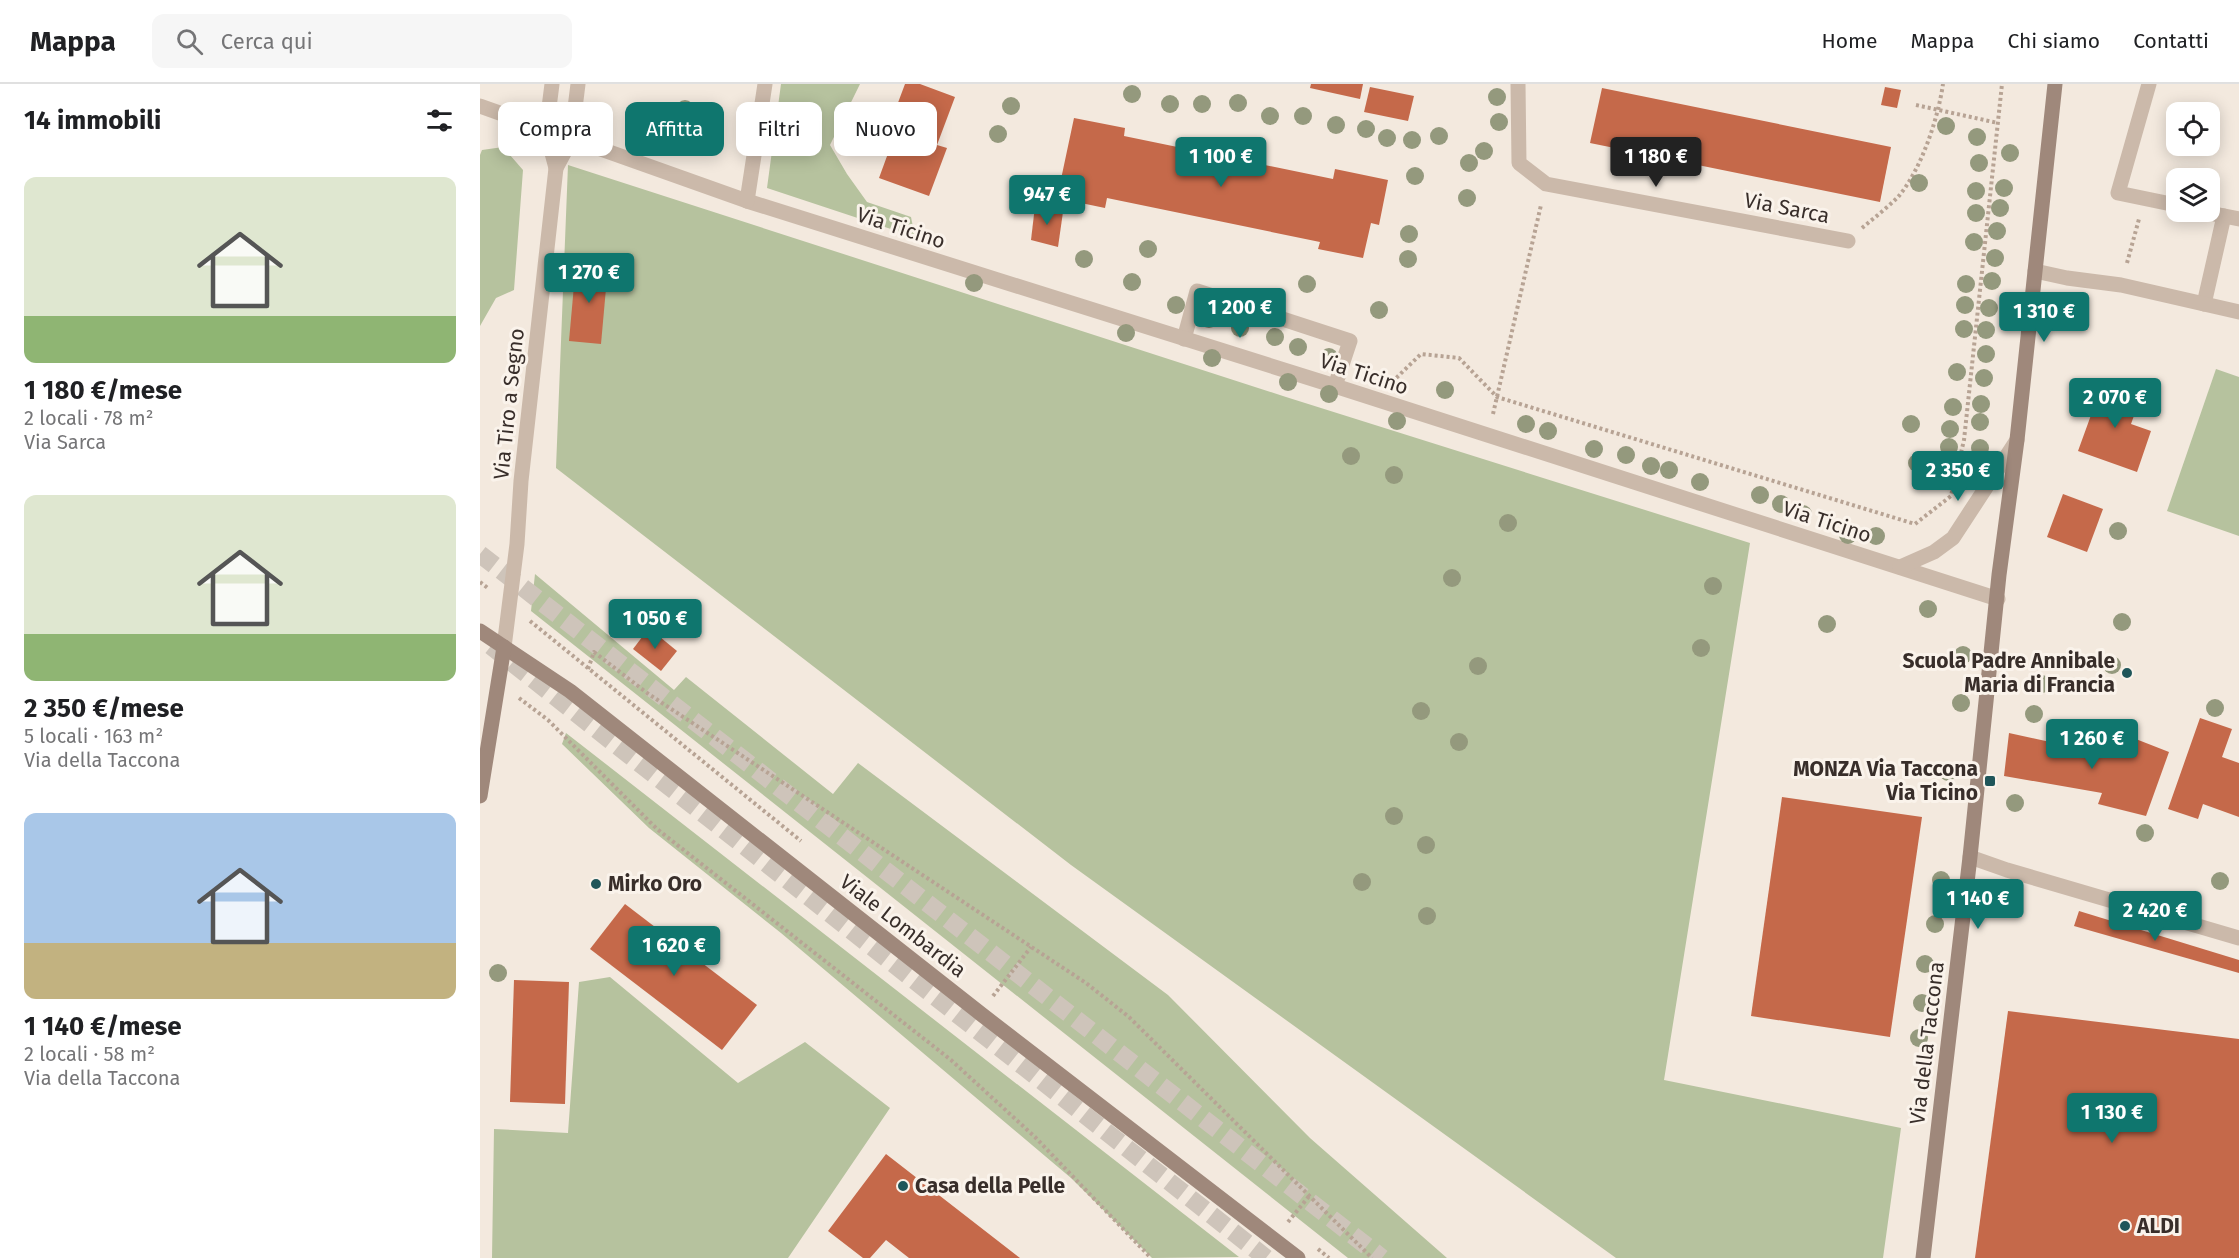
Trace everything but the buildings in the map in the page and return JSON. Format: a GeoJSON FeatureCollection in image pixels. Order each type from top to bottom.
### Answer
{"type":"FeatureCollection","features":[{"type":"Feature","properties":{"kind":"main road","name":"Via della Taccona"},"geometry":{"type":"LineString","coordinates":[[1923,1258],[2017,440],[2055,84]]}},
{"type":"Feature","properties":{"kind":"main road","name":"Viale Lombardia"},"geometry":{"type":"LineString","coordinates":[[480,631],[570,691],[981,1014],[1298,1258]]}},
{"type":"Feature","properties":{"kind":"main road"},"geometry":{"type":"LineString","coordinates":[[480,796],[504,647]]}},
{"type":"Feature","properties":{"kind":"street"},"geometry":{"type":"LineString","coordinates":[[550,102],[552,84]]}},
{"type":"Feature","properties":{"kind":"street"},"geometry":{"type":"LineString","coordinates":[[576,102],[578,84]]}},
{"type":"Feature","properties":{"kind":"street"},"geometry":{"type":"LineString","coordinates":[[747,201],[765,84]]}},
{"type":"Feature","properties":{"kind":"street","name":"Via Sarca"},"geometry":{"type":"LineString","coordinates":[[1518,84],[1518,163],[1546,184],[1848,241]]}},
{"type":"Feature","properties":{"kind":"street"},"geometry":{"type":"LineString","coordinates":[[2149,84],[2118,193],[2166,203]]}},
{"type":"Feature","properties":{"kind":"street","name":"Via Ticino"},"geometry":{"type":"LineString","coordinates":[[480,106],[498,113]]}},
{"type":"Feature","properties":{"kind":"street","name":"Via Ticino"},"geometry":{"type":"LineString","coordinates":[[613,155],[747,201],[1335,386],[1998,599]]}},
{"type":"Feature","properties":{"kind":"street","name":"Via Tiro a Segno"},"geometry":{"type":"LineString","coordinates":[[504,647],[516,554],[521,481],[556,168],[553,156]]}},
{"type":"Feature","properties":{"kind":"street"},"geometry":{"type":"LineString","coordinates":[[556,168],[562,156]]}},
{"type":"Feature","properties":{"kind":"street"},"geometry":{"type":"LineString","coordinates":[[2204,304],[2232,218]]}},
{"type":"Feature","properties":{"kind":"street"},"geometry":{"type":"LineString","coordinates":[[2035,271],[2121,285],[2239,312]]}},
{"type":"Feature","properties":{"kind":"street"},"geometry":{"type":"LineString","coordinates":[[1184,339],[1197,291],[1350,341],[1335,386]]}},
{"type":"Feature","properties":{"kind":"street","name":"Via della Taccona"},"geometry":{"type":"LineString","coordinates":[[1900,567],[1934,552],[1953,538],[2017,440]]}},
{"type":"Feature","properties":{"kind":"street"},"geometry":{"type":"LineString","coordinates":[[1970,857],[2239,938]]}},
{"type":"Feature","properties":{"kind":"path"},"geometry":{"type":"LineString","coordinates":[[1848,241],[1899,196],[1922,157],[1940,110],[1943,84]]}},
{"type":"Feature","properties":{"kind":"path"},"geometry":{"type":"LineString","coordinates":[[1374,399],[1421,354],[1459,358],[1497,397],[1915,524],[1951,496],[1964,440],[2002,84]]}},
{"type":"Feature","properties":{"kind":"path"},"geometry":{"type":"LineString","coordinates":[[1916,105],[1998,123]]}},
{"type":"Feature","properties":{"kind":"path"},"geometry":{"type":"LineString","coordinates":[[1489,436],[1546,184]]}},
{"type":"Feature","properties":{"kind":"path"},"geometry":{"type":"LineString","coordinates":[[2121,285],[2145,198]]}},
{"type":"Feature","properties":{"kind":"path"},"geometry":{"type":"LineString","coordinates":[[588,669],[594,652],[647,693],[1086,983],[1129,1017],[1372,1258]]}},
{"type":"Feature","properties":{"kind":"path"},"geometry":{"type":"LineString","coordinates":[[499,682],[548,720],[657,829],[951,1060],[1035,1137],[1151,1258]]}},
{"type":"Feature","properties":{"kind":"path"},"geometry":{"type":"LineString","coordinates":[[992,997],[1031,946]]}},
{"type":"Feature","properties":{"kind":"path"},"geometry":{"type":"LineString","coordinates":[[1286,1225],[1310,1195]]}},
{"type":"Feature","properties":{"kind":"green space"},"geometry":{"type":"Polygon","coordinates":[[[781,84],[860,84],[851,102],[834,102],[834,137],[830,145],[834,156],[836,156],[867,202],[911,217],[915,237],[767,188],[771,156],[822,156],[822,102],[779,102],[781,84]]]}},
{"type":"Feature","properties":{"kind":"green space"},"geometry":{"type":"Polygon","coordinates":[[[498,148],[498,156],[511,156],[523,170],[514,290],[496,298],[480,326],[480,155],[482,150],[498,148]]]}},
{"type":"Feature","properties":{"kind":"green space"},"geometry":{"type":"Polygon","coordinates":[[[568,165],[1286,397],[1750,543],[1664,1080],[1901,1128],[1883,1258],[1616,1258],[1071,865],[556,468],[568,165]]]}},
{"type":"Feature","properties":{"kind":"green space"},"geometry":{"type":"Polygon","coordinates":[[[2216,369],[2239,377],[2239,536],[2167,511],[2216,369]]]}},
{"type":"Feature","properties":{"kind":"green space"},"geometry":{"type":"Polygon","coordinates":[[[535,574],[674,690],[686,677],[833,794],[858,763],[1168,995],[1310,1138],[1447,1258],[1348,1258],[531,611],[535,574]]]}},
{"type":"Feature","properties":{"kind":"green space"},"geometry":{"type":"Polygon","coordinates":[[[566,733],[1239,1257],[1152,1258],[1071,1178],[781,933],[649,828],[562,744],[566,733]]]}},
{"type":"Feature","properties":{"kind":"green space"},"geometry":{"type":"Polygon","coordinates":[[[610,977],[738,1083],[805,1042],[890,1108],[788,1258],[492,1258],[494,1129],[568,1133],[579,982],[610,977]]]}},
{"type":"Feature","properties":{"kind":"tunnel"},"geometry":{"type":"LineString","coordinates":[[480,554],[1382,1258]]}},
{"type":"Feature","properties":{"kind":"tunnel"},"geometry":{"type":"LineString","coordinates":[[491,646],[1266,1258]]}},
{"type":"Feature","properties":{"kind":"place","name":"Scuola Padre Annibale Maria di Francia"},"geometry":{"type":"Point","coordinates":[2127,673]}},
{"type":"Feature","properties":{"kind":"place","name":"MONZA Via Taccona Via Ticino"},"geometry":{"type":"Point","coordinates":[1990,781]}},
{"type":"Feature","properties":{"kind":"place","name":"Mirko Oro"},"geometry":{"type":"Point","coordinates":[596,884]}},
{"type":"Feature","properties":{"kind":"place","name":"Casa della Pelle"},"geometry":{"type":"Point","coordinates":[903,1186]}},
{"type":"Feature","properties":{"kind":"place","name":"ALDI"},"geometry":{"type":"Point","coordinates":[2125,1226]}}]}
